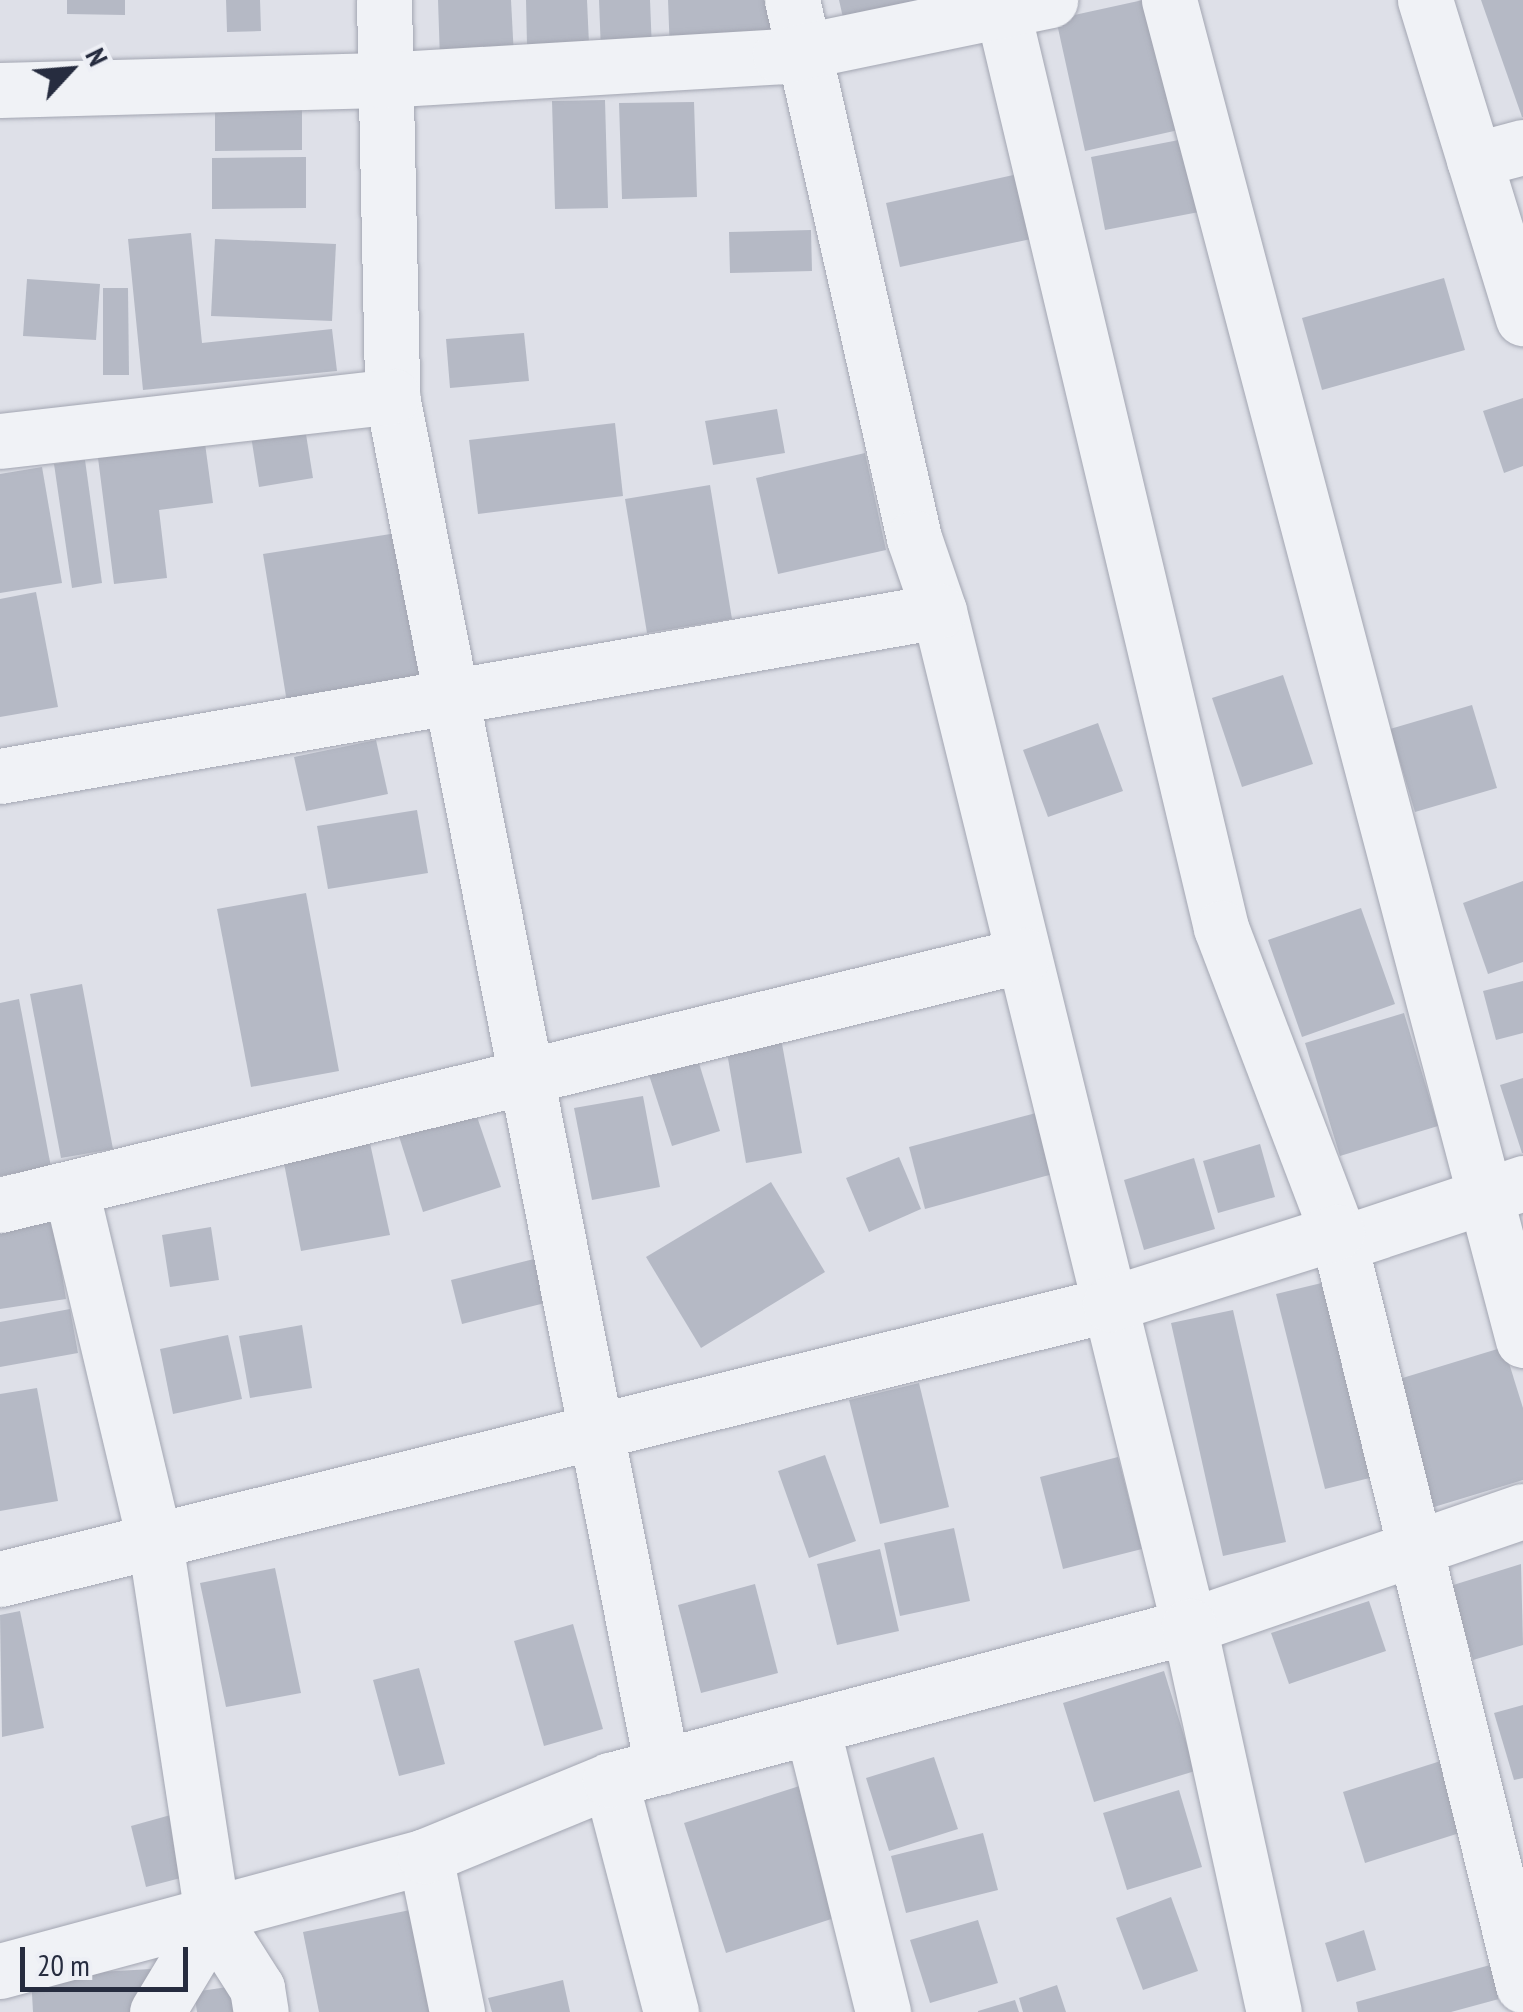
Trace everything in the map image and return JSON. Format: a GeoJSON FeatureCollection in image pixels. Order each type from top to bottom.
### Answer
{"type":"FeatureCollection","features":[{"type":"Feature","properties":{"kind":"street"},"geometry":{"type":"LineString","coordinates":[[384,0],[381,80],[392,396],[453,692],[592,1434],[662,1766]]}},
{"type":"Feature","properties":{"kind":"street"},"geometry":{"type":"LineString","coordinates":[[1169,0],[1504,1190],[1523,1340]]}},
{"type":"Feature","properties":{"kind":"street"},"geometry":{"type":"LineString","coordinates":[[1425,0],[1499,153],[1523,318]]}},
{"type":"Feature","properties":{"kind":"street"},"geometry":{"type":"LineString","coordinates":[[0,90],[381,80],[798,25],[1018,4],[1221,928],[1338,1238],[1523,1985]]}},
{"type":"Feature","properties":{"kind":"street"},"geometry":{"type":"LineString","coordinates":[[798,25],[914,538],[938,611],[1189,1626],[1274,2012]]}},
{"type":"Feature","properties":{"kind":"street"},"geometry":{"type":"LineString","coordinates":[[0,441],[392,396]]}},
{"type":"Feature","properties":{"kind":"street"},"geometry":{"type":"LineString","coordinates":[[0,776],[453,692],[938,611]]}},
{"type":"Feature","properties":{"kind":"street"},"geometry":{"type":"LineString","coordinates":[[0,1205],[1024,955]]}},
{"type":"Feature","properties":{"kind":"street"},"geometry":{"type":"LineString","coordinates":[[70,1190],[155,1542],[213,1918],[257,1988],[262,2012]]}},
{"type":"Feature","properties":{"kind":"street"},"geometry":{"type":"LineString","coordinates":[[0,1580],[1110,1304],[1504,1190]]}},
{"type":"Feature","properties":{"kind":"street"},"geometry":{"type":"LineString","coordinates":[[0,1971],[213,1918],[424,1856],[610,1780],[1189,1626],[1523,1511]]}},
{"type":"Feature","properties":{"kind":"street"},"geometry":{"type":"LineString","coordinates":[[812,1726],[883,2012]]}},
{"type":"Feature","properties":{"kind":"street"},"geometry":{"type":"LineString","coordinates":[[610,1780],[671,2012]]}},
{"type":"Feature","properties":{"kind":"street"},"geometry":{"type":"LineString","coordinates":[[424,1856],[456,2012]]}},
{"type":"Feature","properties":{"kind":"street"},"geometry":{"type":"LineString","coordinates":[[158,2012],[213,1918]]}},
{"type":"Feature","properties":{"kind":"building"},"geometry":{"type":"Polygon","coordinates":[[[67,0],[125,0],[125,15],[67,14],[67,0]]]}},
{"type":"Feature","properties":{"kind":"building"},"geometry":{"type":"Polygon","coordinates":[[[226,0],[260,0],[261,31],[227,32],[226,0]]]}},
{"type":"Feature","properties":{"kind":"building"},"geometry":{"type":"Polygon","coordinates":[[[438,0],[511,0],[514,57],[440,60],[438,0]]]}},
{"type":"Feature","properties":{"kind":"building"},"geometry":{"type":"Polygon","coordinates":[[[526,0],[587,0],[589,44],[527,46],[526,0]]]}},
{"type":"Feature","properties":{"kind":"building"},"geometry":{"type":"Polygon","coordinates":[[[599,0],[650,0],[652,50],[601,52],[599,0]]]}},
{"type":"Feature","properties":{"kind":"building"},"geometry":{"type":"Polygon","coordinates":[[[668,0],[772,0],[774,50],[670,53],[668,0]]]}},
{"type":"Feature","properties":{"kind":"building"},"geometry":{"type":"Polygon","coordinates":[[[839,0],[920,0],[844,22],[839,0]]]}},
{"type":"Feature","properties":{"kind":"building"},"geometry":{"type":"Polygon","coordinates":[[[1143,0],[1183,129],[1085,151],[1056,19],[1143,0]]]}},
{"type":"Feature","properties":{"kind":"building"},"geometry":{"type":"Polygon","coordinates":[[[1481,0],[1523,0],[1523,117],[1522,117],[1481,0]]]}},
{"type":"Feature","properties":{"kind":"building"},"geometry":{"type":"Polygon","coordinates":[[[605,100],[608,208],[555,209],[552,101],[605,100]]]}},
{"type":"Feature","properties":{"kind":"building"},"geometry":{"type":"Polygon","coordinates":[[[302,102],[302,150],[215,151],[215,104],[302,102]]]}},
{"type":"Feature","properties":{"kind":"building"},"geometry":{"type":"Polygon","coordinates":[[[694,102],[697,197],[622,199],[619,103],[694,102]]]}},
{"type":"Feature","properties":{"kind":"building"},"geometry":{"type":"Polygon","coordinates":[[[1184,139],[1199,212],[1105,230],[1091,157],[1184,139]]]}},
{"type":"Feature","properties":{"kind":"building"},"geometry":{"type":"Polygon","coordinates":[[[306,157],[306,208],[212,209],[212,158],[306,157]]]}},
{"type":"Feature","properties":{"kind":"building"},"geometry":{"type":"Polygon","coordinates":[[[1041,169],[1054,234],[900,267],[886,203],[1041,169]]]}},
{"type":"Feature","properties":{"kind":"building"},"geometry":{"type":"Polygon","coordinates":[[[811,230],[812,271],[730,273],[729,232],[811,230]]]}},
{"type":"Feature","properties":{"kind":"building"},"geometry":{"type":"Polygon","coordinates":[[[191,233],[202,343],[332,329],[337,371],[143,390],[128,239],[191,233]]]}},
{"type":"Feature","properties":{"kind":"building"},"geometry":{"type":"Polygon","coordinates":[[[215,239],[336,244],[332,321],[211,316],[215,239]]]}},
{"type":"Feature","properties":{"kind":"building"},"geometry":{"type":"Polygon","coordinates":[[[1444,278],[1465,350],[1322,390],[1302,318],[1444,278]]]}},
{"type":"Feature","properties":{"kind":"building"},"geometry":{"type":"Polygon","coordinates":[[[27,279],[100,284],[96,340],[23,336],[27,279]]]}},
{"type":"Feature","properties":{"kind":"building"},"geometry":{"type":"Polygon","coordinates":[[[103,288],[128,288],[129,375],[103,375],[103,288]]]}},
{"type":"Feature","properties":{"kind":"building"},"geometry":{"type":"Polygon","coordinates":[[[524,333],[529,381],[450,388],[446,339],[524,333]]]}},
{"type":"Feature","properties":{"kind":"building"},"geometry":{"type":"Polygon","coordinates":[[[1523,398],[1523,466],[1504,473],[1483,411],[1523,398]]]}},
{"type":"Feature","properties":{"kind":"building"},"geometry":{"type":"Polygon","coordinates":[[[777,409],[785,453],[713,465],[705,421],[777,409]]]}},
{"type":"Feature","properties":{"kind":"building"},"geometry":{"type":"Polygon","coordinates":[[[615,423],[623,496],[478,514],[469,440],[615,423]]]}},
{"type":"Feature","properties":{"kind":"building"},"geometry":{"type":"Polygon","coordinates":[[[305,428],[313,478],[259,487],[251,436],[305,428]]]}},
{"type":"Feature","properties":{"kind":"building"},"geometry":{"type":"Polygon","coordinates":[[[204,436],[213,503],[159,510],[167,578],[114,584],[97,450],[204,436]]]}},
{"type":"Feature","properties":{"kind":"building"},"geometry":{"type":"Polygon","coordinates":[[[865,453],[886,550],[778,574],[756,478],[865,453]]]}},
{"type":"Feature","properties":{"kind":"building"},"geometry":{"type":"Polygon","coordinates":[[[85,460],[102,583],[72,588],[54,464],[85,460]]]}},
{"type":"Feature","properties":{"kind":"building"},"geometry":{"type":"Polygon","coordinates":[[[42,467],[62,583],[0,593],[0,474],[42,467]]]}},
{"type":"Feature","properties":{"kind":"building"},"geometry":{"type":"Polygon","coordinates":[[[710,485],[732,619],[647,633],[625,499],[710,485]]]}},
{"type":"Feature","properties":{"kind":"building"},"geometry":{"type":"Polygon","coordinates":[[[397,533],[423,694],[289,715],[263,554],[397,533]]]}},
{"type":"Feature","properties":{"kind":"building"},"geometry":{"type":"Polygon","coordinates":[[[36,592],[58,707],[0,717],[0,599],[36,592]]]}},
{"type":"Feature","properties":{"kind":"building"},"geometry":{"type":"Polygon","coordinates":[[[1283,675],[1313,764],[1242,787],[1212,698],[1283,675]]]}},
{"type":"Feature","properties":{"kind":"building"},"geometry":{"type":"Polygon","coordinates":[[[1472,705],[1497,788],[1415,812],[1390,729],[1472,705]]]}},
{"type":"Feature","properties":{"kind":"building"},"geometry":{"type":"Polygon","coordinates":[[[1098,723],[1123,791],[1048,817],[1023,750],[1098,723]]]}},
{"type":"Feature","properties":{"kind":"building"},"geometry":{"type":"Polygon","coordinates":[[[376,740],[388,794],[306,811],[294,757],[376,740]]]}},
{"type":"Feature","properties":{"kind":"building"},"geometry":{"type":"Polygon","coordinates":[[[417,810],[428,873],[328,889],[317,826],[417,810]]]}},
{"type":"Feature","properties":{"kind":"building"},"geometry":{"type":"Polygon","coordinates":[[[1523,881],[1523,962],[1488,974],[1463,903],[1523,881]]]}},
{"type":"Feature","properties":{"kind":"building"},"geometry":{"type":"Polygon","coordinates":[[[306,893],[339,1071],[251,1087],[217,909],[306,893]]]}},
{"type":"Feature","properties":{"kind":"building"},"geometry":{"type":"Polygon","coordinates":[[[1361,908],[1395,1004],[1302,1037],[1268,940],[1361,908]]]}},
{"type":"Feature","properties":{"kind":"building"},"geometry":{"type":"Polygon","coordinates":[[[1523,981],[1523,1033],[1496,1040],[1483,991],[1523,981]]]}},
{"type":"Feature","properties":{"kind":"building"},"geometry":{"type":"Polygon","coordinates":[[[82,984],[113,1149],[61,1158],[30,994],[82,984]]]}},
{"type":"Feature","properties":{"kind":"building"},"geometry":{"type":"Polygon","coordinates":[[[19,999],[51,1167],[0,1176],[0,1003],[19,999]]]}},
{"type":"Feature","properties":{"kind":"building"},"geometry":{"type":"Polygon","coordinates":[[[1404,1013],[1438,1126],[1340,1156],[1305,1043],[1404,1013]]]}},
{"type":"Feature","properties":{"kind":"building"},"geometry":{"type":"Polygon","coordinates":[[[780,1033],[802,1153],[746,1163],[725,1041],[780,1033]]]}},
{"type":"Feature","properties":{"kind":"building"},"geometry":{"type":"Polygon","coordinates":[[[698,1060],[720,1131],[672,1146],[649,1075],[698,1060]]]}},
{"type":"Feature","properties":{"kind":"building"},"geometry":{"type":"Polygon","coordinates":[[[1523,1078],[1523,1153],[1522,1153],[1500,1085],[1523,1078]]]}},
{"type":"Feature","properties":{"kind":"building"},"geometry":{"type":"Polygon","coordinates":[[[643,1096],[660,1187],[592,1200],[574,1108],[643,1096]]]}},
{"type":"Feature","properties":{"kind":"building"},"geometry":{"type":"Polygon","coordinates":[[[473,1105],[501,1187],[423,1212],[397,1130],[473,1105]]]}},
{"type":"Feature","properties":{"kind":"building"},"geometry":{"type":"Polygon","coordinates":[[[1036,1113],[1053,1174],[925,1209],[909,1147],[1036,1113]]]}},
{"type":"Feature","properties":{"kind":"building"},"geometry":{"type":"Polygon","coordinates":[[[368,1134],[390,1235],[301,1251],[282,1153],[368,1134]]]}},
{"type":"Feature","properties":{"kind":"building"},"geometry":{"type":"Polygon","coordinates":[[[1260,1144],[1275,1197],[1218,1213],[1203,1161],[1260,1144]]]}},
{"type":"Feature","properties":{"kind":"building"},"geometry":{"type":"Polygon","coordinates":[[[899,1157],[921,1209],[869,1232],[846,1178],[899,1157]]]}},
{"type":"Feature","properties":{"kind":"building"},"geometry":{"type":"Polygon","coordinates":[[[1194,1158],[1215,1229],[1144,1250],[1124,1180],[1194,1158]]]}},
{"type":"Feature","properties":{"kind":"building"},"geometry":{"type":"Polygon","coordinates":[[[771,1182],[825,1272],[701,1348],[646,1257],[771,1182]]]}},
{"type":"Feature","properties":{"kind":"building"},"geometry":{"type":"Polygon","coordinates":[[[53,1218],[66,1299],[0,1309],[0,1227],[53,1218]]]}},
{"type":"Feature","properties":{"kind":"building"},"geometry":{"type":"Polygon","coordinates":[[[211,1227],[219,1280],[170,1287],[162,1235],[211,1227]]]}},
{"type":"Feature","properties":{"kind":"building"},"geometry":{"type":"Polygon","coordinates":[[[538,1258],[549,1302],[462,1324],[451,1280],[538,1258]]]}},
{"type":"Feature","properties":{"kind":"building"},"geometry":{"type":"Polygon","coordinates":[[[1334,1280],[1382,1475],[1325,1489],[1276,1294],[1334,1280]]]}},
{"type":"Feature","properties":{"kind":"building"},"geometry":{"type":"Polygon","coordinates":[[[70,1309],[78,1353],[0,1367],[0,1322],[70,1309]]]}},
{"type":"Feature","properties":{"kind":"building"},"geometry":{"type":"Polygon","coordinates":[[[1233,1310],[1286,1542],[1223,1556],[1171,1323],[1233,1310]]]}},
{"type":"Feature","properties":{"kind":"building"},"geometry":{"type":"Polygon","coordinates":[[[302,1325],[312,1388],[250,1398],[239,1336],[302,1325]]]}},
{"type":"Feature","properties":{"kind":"building"},"geometry":{"type":"Polygon","coordinates":[[[228,1335],[242,1399],[173,1414],[160,1349],[228,1335]]]}},
{"type":"Feature","properties":{"kind":"building"},"geometry":{"type":"Polygon","coordinates":[[[1504,1347],[1523,1408],[1523,1480],[1434,1507],[1396,1380],[1504,1347]]]}},
{"type":"Feature","properties":{"kind":"building"},"geometry":{"type":"Polygon","coordinates":[[[919,1383],[949,1507],[880,1524],[849,1400],[919,1383]]]}},
{"type":"Feature","properties":{"kind":"building"},"geometry":{"type":"Polygon","coordinates":[[[37,1388],[58,1501],[0,1511],[0,1394],[37,1388]]]}},
{"type":"Feature","properties":{"kind":"building"},"geometry":{"type":"Polygon","coordinates":[[[825,1455],[856,1541],[809,1558],[778,1471],[825,1455]]]}},
{"type":"Feature","properties":{"kind":"building"},"geometry":{"type":"Polygon","coordinates":[[[1118,1457],[1142,1549],[1063,1569],[1040,1477],[1118,1457]]]}},
{"type":"Feature","properties":{"kind":"building"},"geometry":{"type":"Polygon","coordinates":[[[954,1528],[970,1601],[900,1616],[884,1543],[954,1528]]]}},
{"type":"Feature","properties":{"kind":"building"},"geometry":{"type":"Polygon","coordinates":[[[880,1549],[899,1631],[837,1645],[817,1564],[880,1549]]]}},
{"type":"Feature","properties":{"kind":"building"},"geometry":{"type":"Polygon","coordinates":[[[1521,1564],[1523,1645],[1473,1660],[1450,1586],[1521,1564]]]}},
{"type":"Feature","properties":{"kind":"building"},"geometry":{"type":"Polygon","coordinates":[[[275,1568],[301,1693],[226,1707],[200,1583],[275,1568]]]}},
{"type":"Feature","properties":{"kind":"building"},"geometry":{"type":"Polygon","coordinates":[[[755,1584],[778,1673],[701,1693],[678,1605],[755,1584]]]}},
{"type":"Feature","properties":{"kind":"building"},"geometry":{"type":"Polygon","coordinates":[[[1369,1601],[1386,1651],[1289,1684],[1271,1633],[1369,1601]]]}},
{"type":"Feature","properties":{"kind":"building"},"geometry":{"type":"Polygon","coordinates":[[[20,1611],[44,1728],[2,1737],[0,1615],[20,1611]]]}},
{"type":"Feature","properties":{"kind":"building"},"geometry":{"type":"Polygon","coordinates":[[[573,1624],[603,1729],[544,1746],[514,1641],[573,1624]]]}},
{"type":"Feature","properties":{"kind":"building"},"geometry":{"type":"Polygon","coordinates":[[[419,1668],[445,1764],[399,1776],[373,1680],[419,1668]]]}},
{"type":"Feature","properties":{"kind":"building"},"geometry":{"type":"Polygon","coordinates":[[[1164,1671],[1195,1771],[1094,1802],[1063,1703],[1164,1671]]]}},
{"type":"Feature","properties":{"kind":"building"},"geometry":{"type":"Polygon","coordinates":[[[1523,1705],[1523,1778],[1514,1780],[1494,1713],[1523,1705]]]}},
{"type":"Feature","properties":{"kind":"building"},"geometry":{"type":"Polygon","coordinates":[[[934,1757],[958,1829],[889,1851],[866,1778],[934,1757]]]}},
{"type":"Feature","properties":{"kind":"building"},"geometry":{"type":"Polygon","coordinates":[[[1447,1759],[1469,1830],[1365,1863],[1343,1792],[1447,1759]]]}},
{"type":"Feature","properties":{"kind":"building"},"geometry":{"type":"Polygon","coordinates":[[[812,1782],[853,1912],[726,1953],[684,1823],[812,1782]]]}},
{"type":"Feature","properties":{"kind":"building"},"geometry":{"type":"Polygon","coordinates":[[[1179,1790],[1202,1867],[1127,1890],[1103,1813],[1179,1790]]]}},
{"type":"Feature","properties":{"kind":"building"},"geometry":{"type":"Polygon","coordinates":[[[185,1811],[200,1873],[146,1887],[131,1826],[185,1811]]]}},
{"type":"Feature","properties":{"kind":"building"},"geometry":{"type":"Polygon","coordinates":[[[983,1833],[998,1890],[906,1913],[891,1856],[983,1833]]]}},
{"type":"Feature","properties":{"kind":"building"},"geometry":{"type":"Polygon","coordinates":[[[1171,1897],[1198,1971],[1143,1990],[1116,1918],[1171,1897]]]}},
{"type":"Feature","properties":{"kind":"building"},"geometry":{"type":"Polygon","coordinates":[[[415,1909],[437,2012],[319,2012],[303,1932],[415,1909]]]}},
{"type":"Feature","properties":{"kind":"building"},"geometry":{"type":"Polygon","coordinates":[[[978,1920],[998,1983],[930,2003],[910,1940],[978,1920]]]}},
{"type":"Feature","properties":{"kind":"building"},"geometry":{"type":"Polygon","coordinates":[[[1364,1930],[1376,1970],[1337,1982],[1325,1943],[1364,1930]]]}},
{"type":"Feature","properties":{"kind":"building"},"geometry":{"type":"Polygon","coordinates":[[[1501,1962],[1510,1996],[1451,2012],[1358,2012],[1356,2002],[1501,1962]]]}},
{"type":"Feature","properties":{"kind":"building"},"geometry":{"type":"Polygon","coordinates":[[[151,1969],[153,2012],[33,2012],[31,1976],[151,1969]]]}},
{"type":"Feature","properties":{"kind":"building"},"geometry":{"type":"Polygon","coordinates":[[[563,1980],[570,2012],[492,2012],[488,1998],[563,1980]]]}},
{"type":"Feature","properties":{"kind":"building"},"geometry":{"type":"Polygon","coordinates":[[[1057,1985],[1066,2012],[1023,2012],[1019,1998],[1057,1985]]]}},
{"type":"Feature","properties":{"kind":"building"},"geometry":{"type":"Polygon","coordinates":[[[234,1986],[238,2012],[197,2012],[194,1992],[234,1986]]]}},
{"type":"Feature","properties":{"kind":"building"},"geometry":{"type":"Polygon","coordinates":[[[1015,2000],[1019,2012],[978,2012],[978,2011],[1015,2000]]]}}]}
